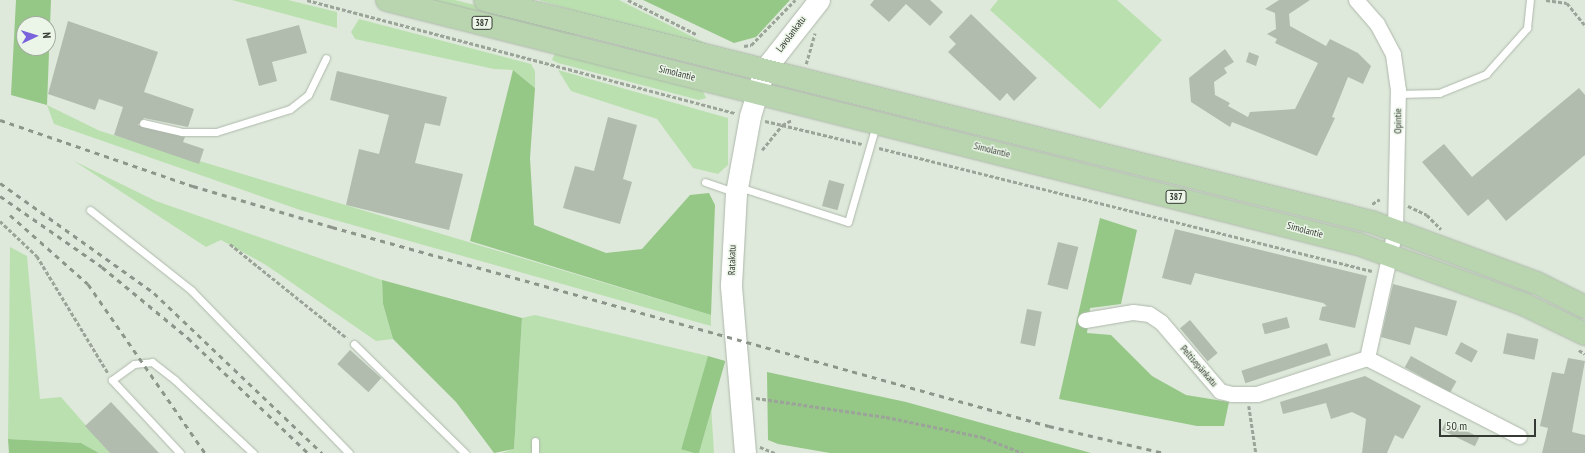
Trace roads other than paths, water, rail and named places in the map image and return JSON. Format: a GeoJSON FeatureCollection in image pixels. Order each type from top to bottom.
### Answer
{"type":"FeatureCollection","features":[{"type":"Feature","properties":{"kind":"main road","name":"Simolantie"},"geometry":{"type":"LineString","coordinates":[[387,0],[756,93],[877,121],[1390,254],[1523,304],[1580,341]]}},
{"type":"Feature","properties":{"kind":"main road"},"geometry":{"type":"LineString","coordinates":[[485,0],[1395,230],[1537,283],[1585,307]]}},
{"type":"Feature","properties":{"kind":"main road","name":"Lavolankatu"},"geometry":{"type":"LineString","coordinates":[[764,70],[819,0]]}},
{"type":"Feature","properties":{"kind":"main road","name":"Ratakatu"},"geometry":{"type":"LineString","coordinates":[[745,453],[731,285],[736,190],[750,116],[764,70]]}},
{"type":"Feature","properties":{"kind":"street","name":"Opintie"},"geometry":{"type":"LineString","coordinates":[[1356,0],[1377,24],[1393,54],[1398,94],[1398,203],[1395,230],[1390,254]]}},
{"type":"Feature","properties":{"kind":"street"},"geometry":{"type":"LineString","coordinates":[[1390,254],[1367,358],[1519,436]]}},
{"type":"Feature","properties":{"kind":"street","name":"Peltisepänkatu"},"geometry":{"type":"LineString","coordinates":[[1085,320],[1133,312],[1149,314],[1161,322],[1220,391],[1232,394],[1257,394],[1367,358]]}},
{"type":"Feature","properties":{"kind":"lane"},"geometry":{"type":"LineString","coordinates":[[1398,94],[1439,93],[1486,74],[1527,28],[1530,0]]}},
{"type":"Feature","properties":{"kind":"lane"},"geometry":{"type":"LineString","coordinates":[[143,123],[182,132],[216,132],[290,109],[308,95],[326,58]]}},
{"type":"Feature","properties":{"kind":"lane"},"geometry":{"type":"LineString","coordinates":[[705,182],[848,222],[877,121]]}},
{"type":"Feature","properties":{"kind":"lane"},"geometry":{"type":"LineString","coordinates":[[90,210],[191,290],[350,453]]}},
{"type":"Feature","properties":{"kind":"lane"},"geometry":{"type":"LineString","coordinates":[[354,344],[465,453]]}},
{"type":"Feature","properties":{"kind":"lane"},"geometry":{"type":"LineString","coordinates":[[180,453],[112,380],[134,364],[152,362],[253,453]]}},
{"type":"Feature","properties":{"kind":"lane"},"geometry":{"type":"LineString","coordinates":[[534,441],[535,453]]}},
{"type":"Feature","properties":{"kind":"railway"},"geometry":{"type":"LineString","coordinates":[[0,120],[193,186],[332,227],[1049,426],[1164,453]]}},
{"type":"Feature","properties":{"kind":"railway"},"geometry":{"type":"LineString","coordinates":[[0,183],[154,293],[322,453]]}},
{"type":"Feature","properties":{"kind":"railway"},"geometry":{"type":"LineString","coordinates":[[0,196],[102,267],[188,338],[308,453]]}},
{"type":"Feature","properties":{"kind":"railway"},"geometry":{"type":"LineString","coordinates":[[10,215],[88,284],[205,453]]}}]}
